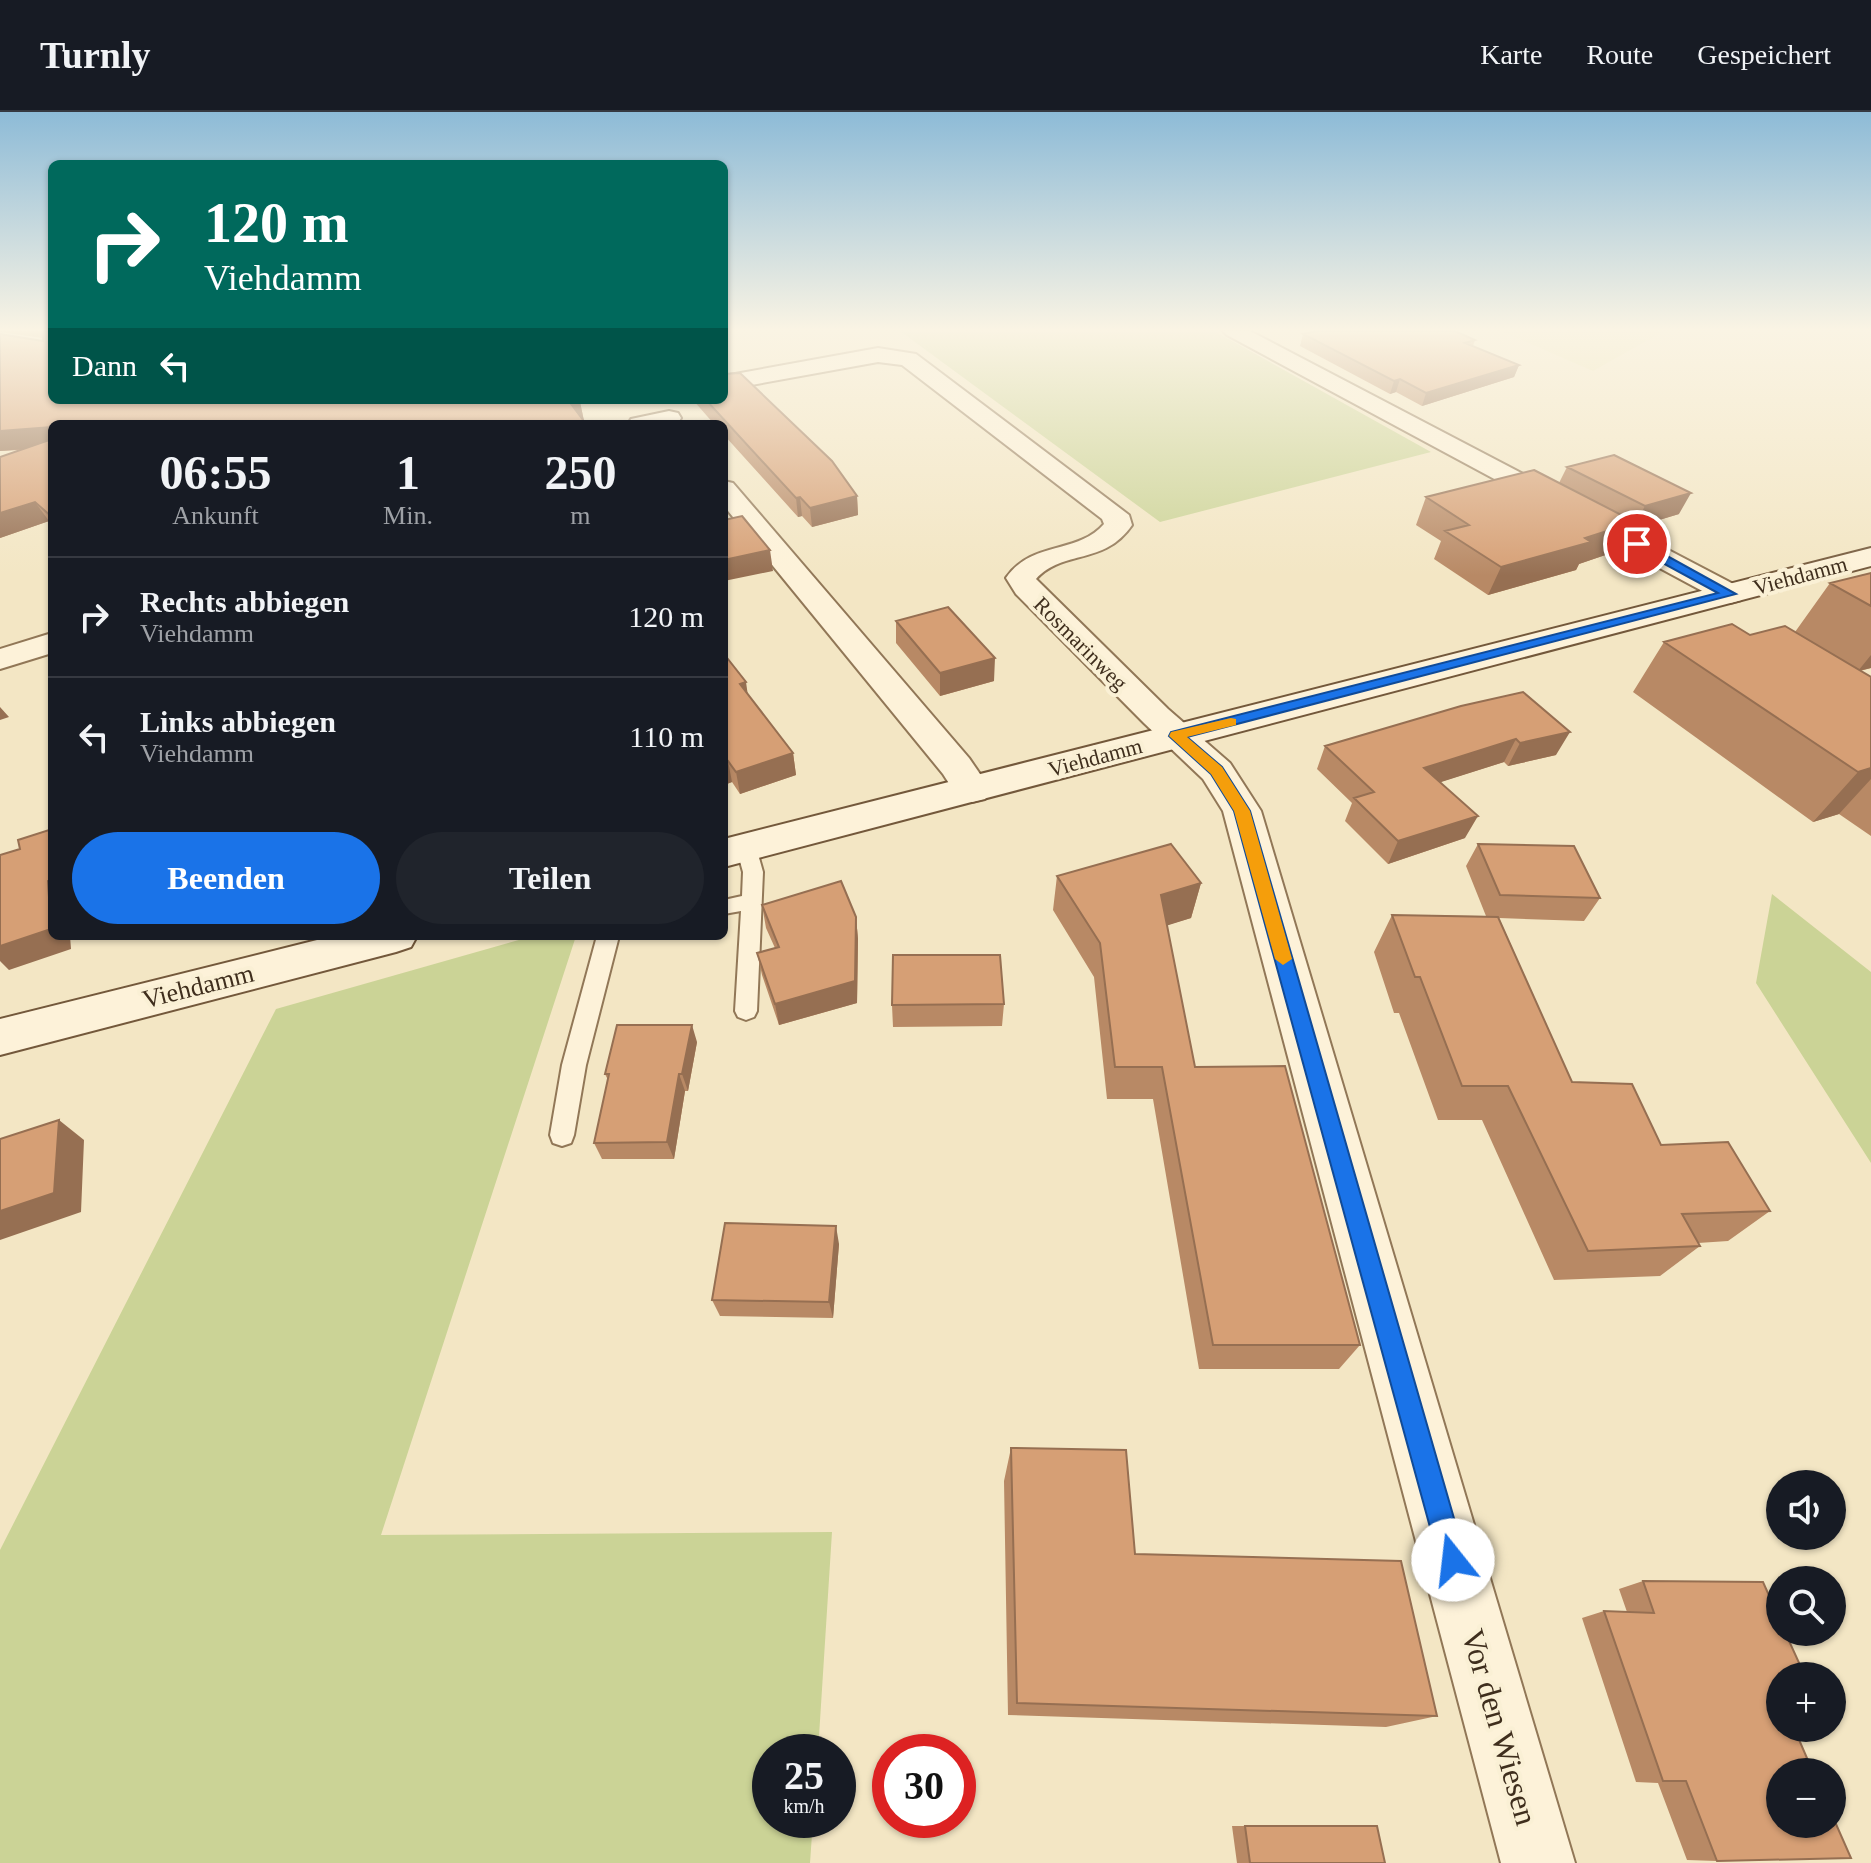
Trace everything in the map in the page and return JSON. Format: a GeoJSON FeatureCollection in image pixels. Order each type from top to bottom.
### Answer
{"type":"FeatureCollection","features":[{"type":"Feature","properties":{"kind":"street","name":"Rosmarinweg"},"geometry":{"type":"LineString","coordinates":[[979,413],[1115,515],[1118,525],[1112,535],[1097,544],[1029,567],[1021,578],[1027,588],[1176,736]]}},
{"type":"Feature","properties":{"kind":"street","name":"Viehdamm"},"geometry":{"type":"LineString","coordinates":[[1388,413],[1730,594]]}},
{"type":"Feature","properties":{"kind":"street"},"geometry":{"type":"LineString","coordinates":[[733,514],[827,609],[956,766],[972,790]]}},
{"type":"Feature","properties":{"kind":"street","name":"Viehdamm"},"geometry":{"type":"LineString","coordinates":[[735,850],[1871,557]]}},
{"type":"Feature","properties":{"kind":"street"},"geometry":{"type":"LineString","coordinates":[[0,659],[48,644]]}},
{"type":"Feature","properties":{"kind":"street","name":"Vor den Wiesen"},"geometry":{"type":"LineString","coordinates":[[1176,736],[1217,771],[1242,811],[1538,1863]]}},
{"type":"Feature","properties":{"kind":"street","name":"Viehdamm"},"geometry":{"type":"LineString","coordinates":[[0,1037],[380,940]]}},
{"type":"Feature","properties":{"kind":"lane"},"geometry":{"type":"LineString","coordinates":[[735,850],[753,872],[746,1011]]}},
{"type":"Feature","properties":{"kind":"lane"},"geometry":{"type":"LineString","coordinates":[[728,906],[752,901]]}},
{"type":"Feature","properties":{"kind":"lane"},"geometry":{"type":"LineString","coordinates":[[562,1135],[574,1065],[607,940]]}},
{"type":"Feature","properties":{"kind":"green space"},"geometry":{"type":"Polygon","coordinates":[[[1011,413],[1361,413],[1431,452],[1160,522],[1011,413]]]}},
{"type":"Feature","properties":{"kind":"green space"},"geometry":{"type":"Polygon","coordinates":[[[1772,894],[1871,972],[1871,1163],[1756,983],[1772,894]]]}},
{"type":"Feature","properties":{"kind":"green space"},"geometry":{"type":"Polygon","coordinates":[[[519,940],[575,940],[381,1535],[832,1532],[819,1734],[752,1734],[752,1838],[812,1838],[810,1863],[0,1863],[0,1550],[276,1009],[519,940]]]}},
{"type":"Feature","properties":{"kind":"building"},"geometry":{"type":"Polygon","coordinates":[[[0,413],[578,413],[583,420],[48,420],[48,427],[0,431],[0,413]]]}},
{"type":"Feature","properties":{"kind":"building"},"geometry":{"type":"Polygon","coordinates":[[[718,413],[782,413],[832,461],[857,496],[810,508],[800,497],[796,498],[728,424],[728,420],[718,413]]]}},
{"type":"Feature","properties":{"kind":"building"},"geometry":{"type":"Polygon","coordinates":[[[48,440],[48,513],[35,502],[0,513],[0,457],[48,440]]]}},
{"type":"Feature","properties":{"kind":"building"},"geometry":{"type":"Polygon","coordinates":[[[1614,455],[1691,493],[1645,506],[1567,467],[1614,455]]]}},
{"type":"Feature","properties":{"kind":"building"},"geometry":{"type":"Polygon","coordinates":[[[1534,470],[1635,522],[1585,538],[1591,542],[1501,567],[1445,531],[1469,525],[1426,497],[1534,470]]]}},
{"type":"Feature","properties":{"kind":"building"},"geometry":{"type":"Polygon","coordinates":[[[742,516],[770,550],[728,559],[728,519],[742,516]]]}},
{"type":"Feature","properties":{"kind":"building"},"geometry":{"type":"Polygon","coordinates":[[[1871,573],[1871,606],[1830,583],[1871,573]]]}},
{"type":"Feature","properties":{"kind":"building"},"geometry":{"type":"Polygon","coordinates":[[[948,607],[995,658],[940,673],[896,621],[948,607]]]}},
{"type":"Feature","properties":{"kind":"building"},"geometry":{"type":"Polygon","coordinates":[[[1732,624],[1750,635],[1785,626],[1871,677],[1871,768],[1858,772],[1664,642],[1732,624]]]}},
{"type":"Feature","properties":{"kind":"building"},"geometry":{"type":"Polygon","coordinates":[[[728,659],[746,682],[740,684],[793,753],[736,772],[728,761],[728,659]]]}},
{"type":"Feature","properties":{"kind":"building"},"geometry":{"type":"Polygon","coordinates":[[[1523,692],[1570,732],[1520,743],[1516,739],[1424,768],[1478,816],[1398,841],[1354,798],[1374,792],[1325,746],[1461,706],[1523,692]]]}},
{"type":"Feature","properties":{"kind":"building"},"geometry":{"type":"Polygon","coordinates":[[[48,830],[48,930],[0,946],[0,855],[20,849],[18,840],[48,830]]]}},
{"type":"Feature","properties":{"kind":"building"},"geometry":{"type":"Polygon","coordinates":[[[1171,844],[1201,883],[1161,895],[1195,1067],[1285,1066],[1360,1345],[1213,1345],[1162,1067],[1115,1067],[1100,943],[1057,876],[1171,844]]]}},
{"type":"Feature","properties":{"kind":"building"},"geometry":{"type":"Polygon","coordinates":[[[1478,844],[1574,846],[1600,898],[1500,895],[1478,844]]]}},
{"type":"Feature","properties":{"kind":"building"},"geometry":{"type":"Polygon","coordinates":[[[841,881],[856,917],[855,981],[775,1004],[757,953],[779,947],[762,905],[841,881]]]}},
{"type":"Feature","properties":{"kind":"building"},"geometry":{"type":"Polygon","coordinates":[[[1392,915],[1498,917],[1572,1082],[1632,1084],[1661,1145],[1728,1142],[1770,1211],[1682,1214],[1700,1246],[1588,1251],[1508,1086],[1462,1086],[1420,977],[1415,977],[1392,915]]]}},
{"type":"Feature","properties":{"kind":"building"},"geometry":{"type":"Polygon","coordinates":[[[893,955],[1000,955],[1004,1004],[892,1005],[893,955]]]}},
{"type":"Feature","properties":{"kind":"building"},"geometry":{"type":"Polygon","coordinates":[[[617,1025],[692,1025],[682,1074],[679,1074],[667,1142],[594,1143],[609,1074],[605,1074],[617,1025]]]}},
{"type":"Feature","properties":{"kind":"building"},"geometry":{"type":"Polygon","coordinates":[[[59,1120],[54,1193],[0,1211],[0,1139],[59,1120]]]}},
{"type":"Feature","properties":{"kind":"building"},"geometry":{"type":"Polygon","coordinates":[[[725,1223],[836,1226],[829,1302],[712,1300],[725,1223]]]}},
{"type":"Feature","properties":{"kind":"building"},"geometry":{"type":"Polygon","coordinates":[[[1011,1448],[1126,1450],[1135,1554],[1401,1561],[1437,1716],[1017,1703],[1011,1448]]]}},
{"type":"Feature","properties":{"kind":"building"},"geometry":{"type":"Polygon","coordinates":[[[1643,1581],[1763,1582],[1766,1589],[1766,1646],[1791,1646],[1799,1662],[1766,1662],[1766,1742],[1800,1742],[1807,1758],[1766,1758],[1766,1838],[1842,1838],[1851,1858],[1717,1861],[1686,1781],[1663,1781],[1604,1611],[1654,1613],[1643,1581]]]}},
{"type":"Feature","properties":{"kind":"building"},"geometry":{"type":"Polygon","coordinates":[[[1245,1826],[1377,1826],[1385,1863],[1250,1863],[1245,1826]]]}},
{"type":"Feature","properties":{"kind":"slow traffic"},"geometry":{"type":"LineString","coordinates":[[1231,722],[1176,736],[1217,771],[1242,811],[1283,959]]}},
{"type":"Feature","properties":{"kind":"route"},"geometry":{"type":"LineString","coordinates":[[1453,1560],[1242,811],[1217,771],[1176,736],[1730,594],[1637,544]]}}]}
